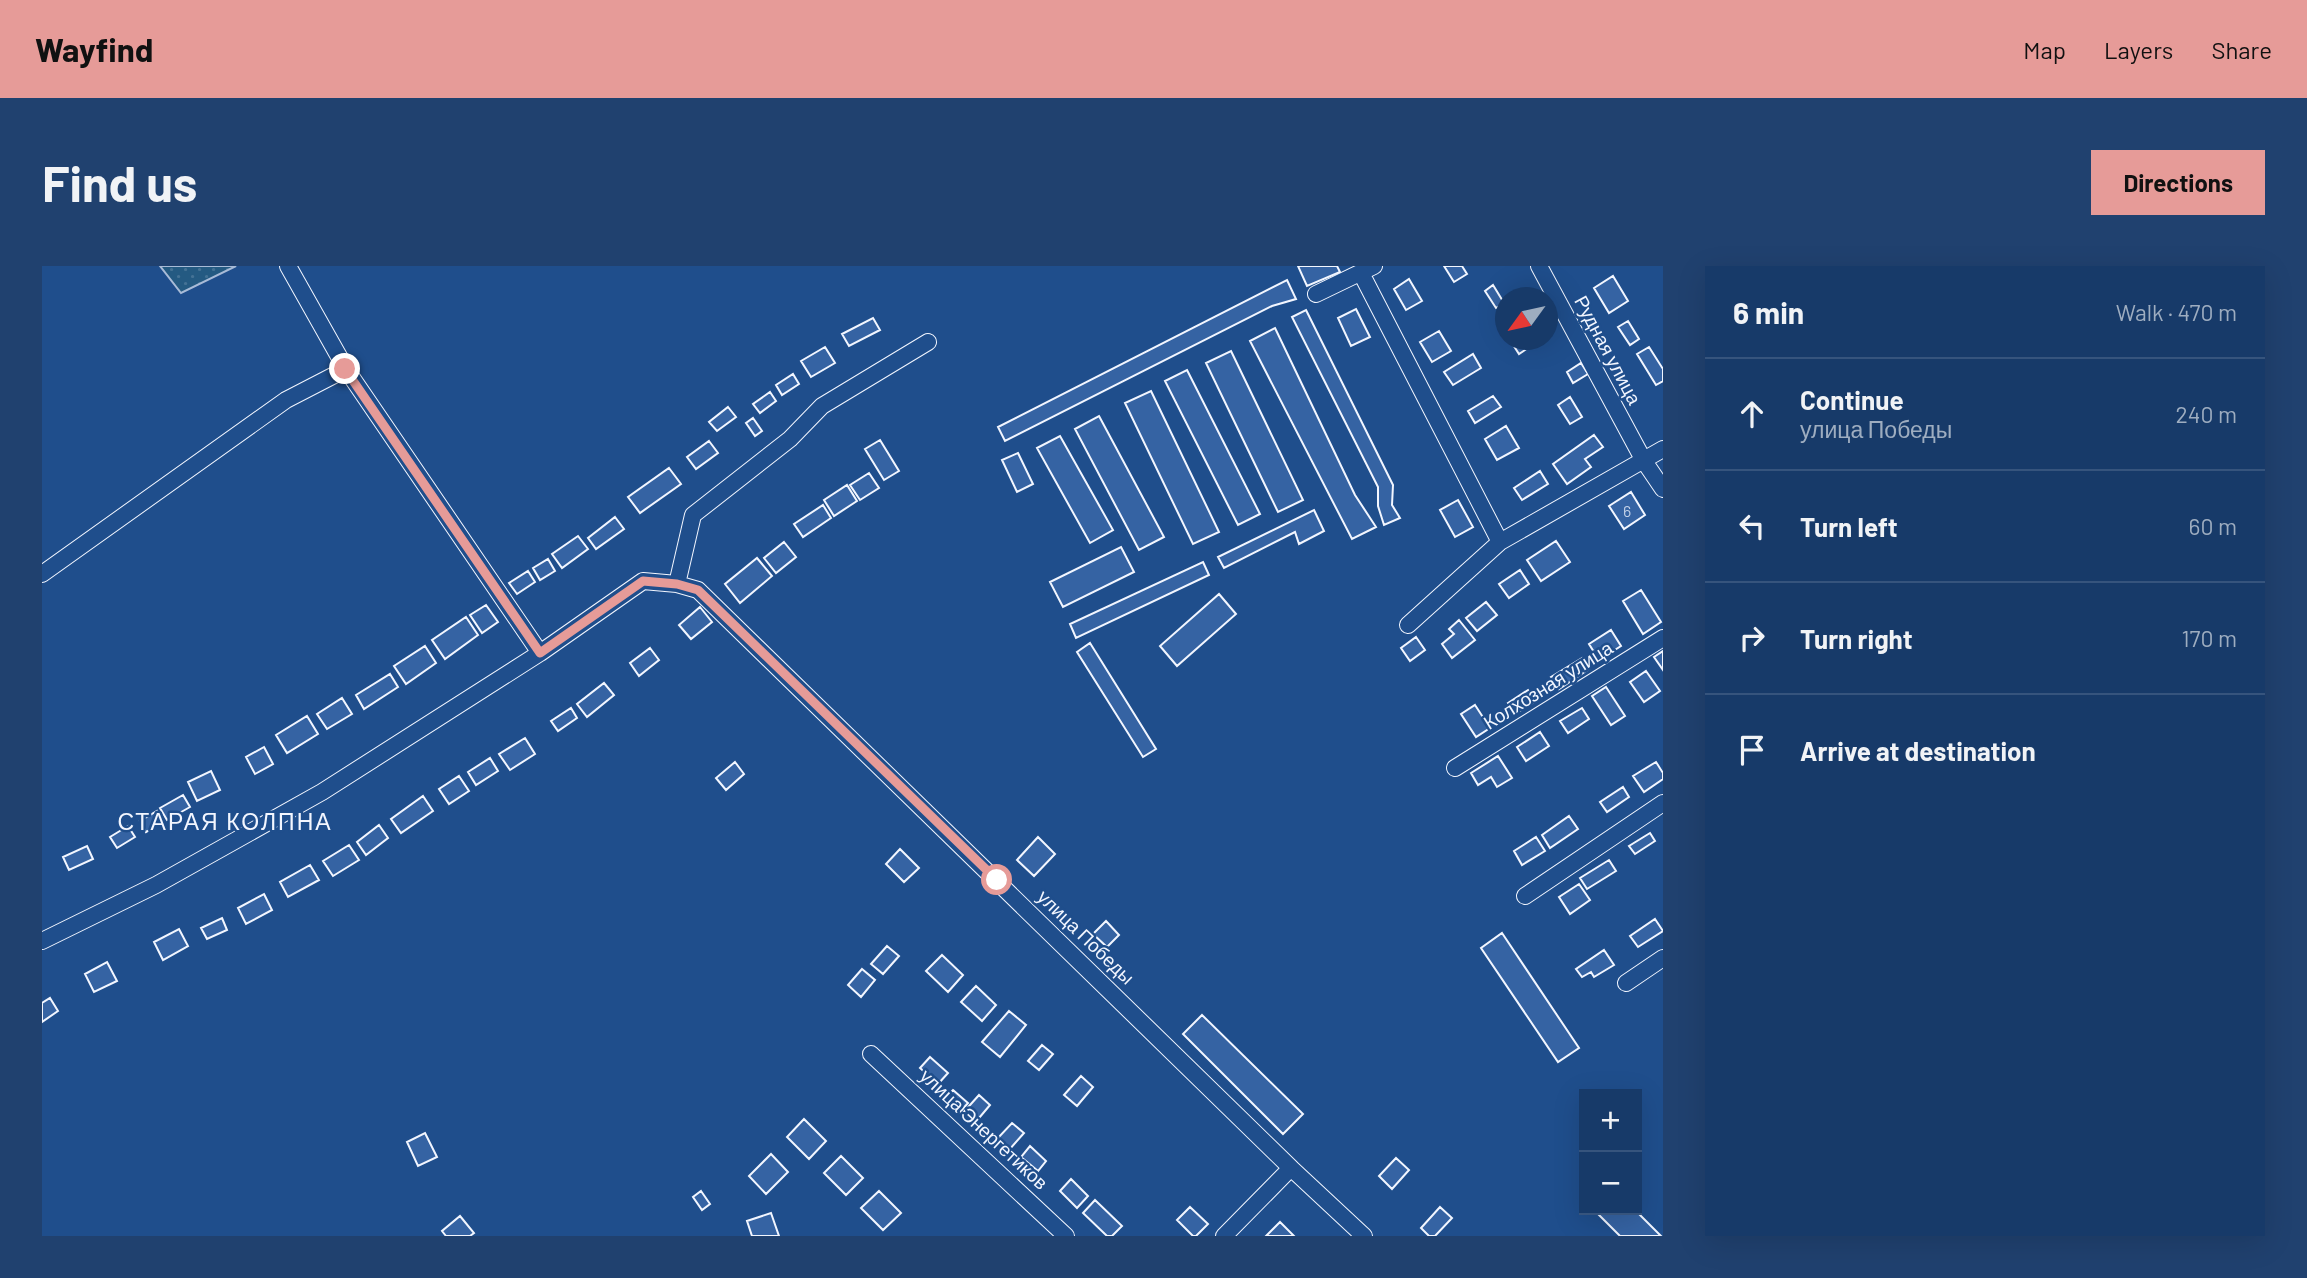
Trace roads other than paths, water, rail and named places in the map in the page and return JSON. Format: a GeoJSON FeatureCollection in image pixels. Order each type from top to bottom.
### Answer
{"type":"FeatureCollection","features":[{"type":"Feature","properties":{"kind":"street"},"geometry":{"type":"LineString","coordinates":[[42,941],[156,885],[323,792],[540,653],[345,369],[288,266]]}},
{"type":"Feature","properties":{"kind":"street","name":"Рудная улица"},"geometry":{"type":"LineString","coordinates":[[1539,266],[1644,461],[1663,489]]}},
{"type":"Feature","properties":{"kind":"street"},"geometry":{"type":"LineString","coordinates":[[1315,294],[1367,269],[1500,542]]}},
{"type":"Feature","properties":{"kind":"street"},"geometry":{"type":"LineString","coordinates":[[677,584],[693,515],[790,439],[822,406],[928,342]]}},
{"type":"Feature","properties":{"kind":"street"},"geometry":{"type":"LineString","coordinates":[[42,574],[286,400],[345,369]]}},
{"type":"Feature","properties":{"kind":"street"},"geometry":{"type":"LineString","coordinates":[[1408,625],[1500,542],[1663,449]]}},
{"type":"Feature","properties":{"kind":"street","name":"улица Победы"},"geometry":{"type":"LineString","coordinates":[[540,653],[643,581],[677,584],[698,590],[1364,1236]]}},
{"type":"Feature","properties":{"kind":"street","name":"Колхозная улица"},"geometry":{"type":"LineString","coordinates":[[1455,768],[1663,638]]}},
{"type":"Feature","properties":{"kind":"street"},"geometry":{"type":"LineString","coordinates":[[1525,895],[1663,803]]}},
{"type":"Feature","properties":{"kind":"street"},"geometry":{"type":"LineString","coordinates":[[1626,983],[1663,958]]}},
{"type":"Feature","properties":{"kind":"street","name":"улица Энергетиков"},"geometry":{"type":"LineString","coordinates":[[871,1054],[1066,1236]]}},
{"type":"Feature","properties":{"kind":"street"},"geometry":{"type":"LineString","coordinates":[[1224,1236],[1291,1168]]}},
{"type":"Feature","properties":{"kind":"district","name":"СТАРАЯ КОЛПНА"},"geometry":{"type":"Point","coordinates":[225,822]}}]}
